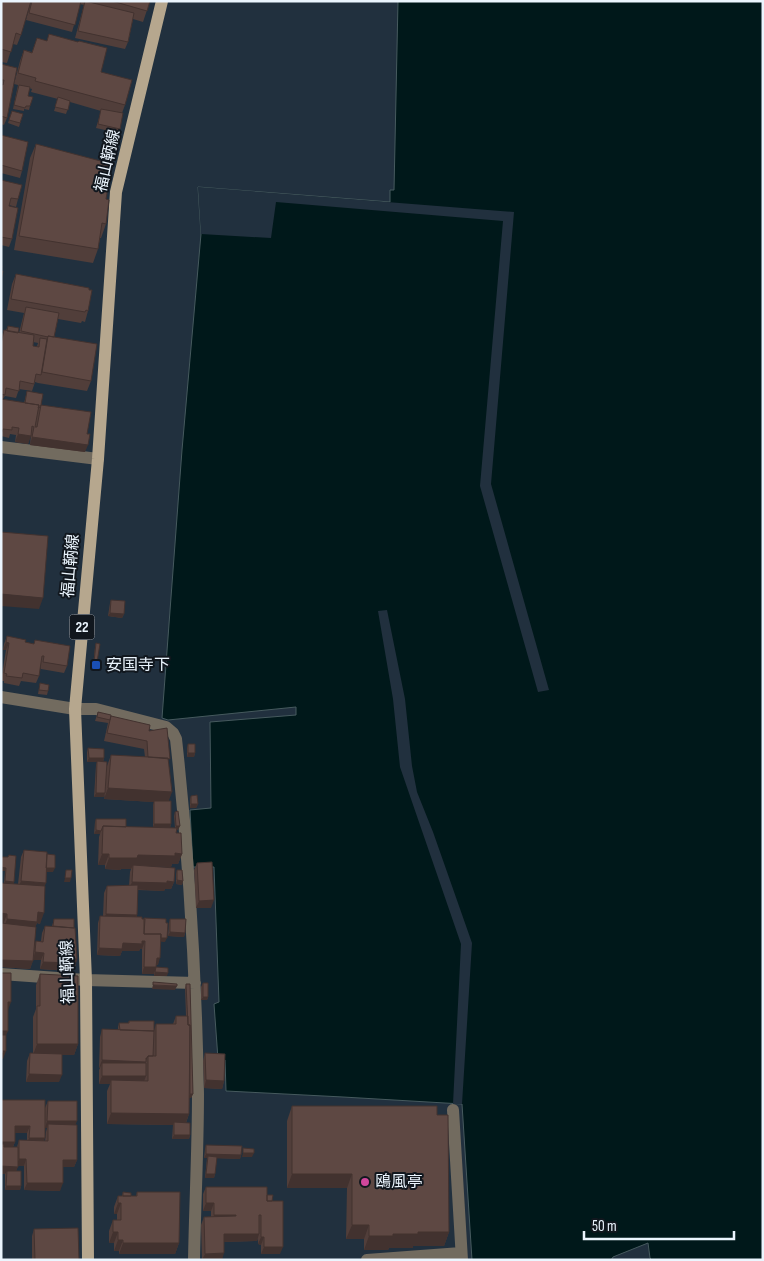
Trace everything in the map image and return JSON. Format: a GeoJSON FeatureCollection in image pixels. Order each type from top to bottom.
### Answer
{"type":"FeatureCollection","features":[{"type":"Feature","properties":{"kind":"main road","name":"福山鞆線"},"geometry":{"type":"LineString","coordinates":[[88,1260],[86,980],[74,709],[98,459],[116,192],[162,1]]}},
{"type":"Feature","properties":{"kind":"street"},"geometry":{"type":"LineString","coordinates":[[1,447],[98,459]]}},
{"type":"Feature","properties":{"kind":"street"},"geometry":{"type":"LineString","coordinates":[[1,697],[74,709],[96,709],[166,727],[173,733],[176,739],[183,800],[195,983],[198,1095],[194,1260]]}},
{"type":"Feature","properties":{"kind":"street"},"geometry":{"type":"LineString","coordinates":[[1,974],[86,980],[195,983]]}},
{"type":"Feature","properties":{"kind":"street"},"geometry":{"type":"LineString","coordinates":[[366,1260],[462,1256],[453,1110]]}},
{"type":"Feature","properties":{"kind":"shaded area"},"geometry":{"type":"Polygon","coordinates":[[[398,1],[763,1],[763,1260],[652,1260],[648,1243],[613,1257],[611,1260],[472,1260],[462,1104],[226,1091],[225,1060],[218,1059],[214,1004],[219,1002],[214,867],[193,867],[190,810],[211,808],[210,722],[296,715],[296,707],[168,720],[162,718],[182,450],[201,234],[198,187],[390,202],[390,190],[394,190],[398,1]]]}},
{"type":"Feature","properties":{"kind":"pier"},"geometry":{"type":"Polygon","coordinates":[[[198,187],[514,212],[491,484],[549,690],[538,692],[480,486],[503,221],[276,202],[271,238],[201,234],[198,187]]]}},
{"type":"Feature","properties":{"kind":"pier"},"geometry":{"type":"Polygon","coordinates":[[[387,610],[405,699],[412,766],[417,792],[472,943],[462,1104],[453,1104],[461,944],[400,767],[393,699],[378,611],[387,610]]]}},
{"type":"Feature","properties":{"kind":"building"},"geometry":{"type":"Polygon","coordinates":[[[1,1],[31,1],[21,35],[16,33],[11,52],[1,49],[1,1]]]}},
{"type":"Feature","properties":{"kind":"building"},"geometry":{"type":"Polygon","coordinates":[[[32,1],[81,1],[75,25],[29,13],[32,1]]]}},
{"type":"Feature","properties":{"kind":"building"},"geometry":{"type":"Polygon","coordinates":[[[85,1],[134,13],[128,42],[78,31],[85,1]]]}},
{"type":"Feature","properties":{"kind":"building"},"geometry":{"type":"Polygon","coordinates":[[[112,1],[150,1],[147,11],[112,1]]]}},
{"type":"Feature","properties":{"kind":"building"},"geometry":{"type":"Polygon","coordinates":[[[49,34],[107,48],[101,72],[132,80],[125,105],[35,81],[36,78],[18,73],[24,50],[32,53],[37,38],[47,41],[49,34]]]}},
{"type":"Feature","properties":{"kind":"building"},"geometry":{"type":"Polygon","coordinates":[[[1,64],[17,68],[7,118],[1,116],[1,84],[3,85],[4,80],[1,80],[1,64]]]}},
{"type":"Feature","properties":{"kind":"building"},"geometry":{"type":"Polygon","coordinates":[[[19,85],[30,87],[28,96],[33,97],[30,106],[25,108],[14,105],[19,85]]]}},
{"type":"Feature","properties":{"kind":"building"},"geometry":{"type":"Polygon","coordinates":[[[58,97],[70,101],[68,110],[55,107],[58,97]]]}},
{"type":"Feature","properties":{"kind":"building"},"geometry":{"type":"Polygon","coordinates":[[[101,109],[123,113],[120,129],[98,124],[101,109]]]}},
{"type":"Feature","properties":{"kind":"building"},"geometry":{"type":"Polygon","coordinates":[[[12,111],[23,114],[20,123],[9,120],[12,111]]]}},
{"type":"Feature","properties":{"kind":"building"},"geometry":{"type":"Polygon","coordinates":[[[1,135],[28,142],[22,171],[1,165],[1,135]]]}},
{"type":"Feature","properties":{"kind":"building"},"geometry":{"type":"Polygon","coordinates":[[[36,144],[112,164],[106,199],[109,200],[106,224],[102,223],[98,249],[19,236],[36,144]]]}},
{"type":"Feature","properties":{"kind":"building"},"geometry":{"type":"Polygon","coordinates":[[[1,180],[22,185],[18,199],[11,198],[9,206],[18,208],[12,239],[1,237],[1,180]]]}},
{"type":"Feature","properties":{"kind":"building"},"geometry":{"type":"Polygon","coordinates":[[[16,274],[89,288],[89,290],[92,290],[88,311],[11,299],[16,274]]]}},
{"type":"Feature","properties":{"kind":"building"},"geometry":{"type":"Polygon","coordinates":[[[26,307],[59,313],[54,337],[21,331],[26,307]]]}},
{"type":"Feature","properties":{"kind":"building"},"geometry":{"type":"Polygon","coordinates":[[[8,326],[19,328],[18,333],[7,331],[8,326]]]}},
{"type":"Feature","properties":{"kind":"building"},"geometry":{"type":"Polygon","coordinates":[[[4,330],[34,335],[33,346],[39,347],[40,338],[47,339],[41,375],[36,374],[34,384],[20,381],[19,391],[6,388],[5,395],[1,394],[1,344],[4,330]]]}},
{"type":"Feature","properties":{"kind":"building"},"geometry":{"type":"Polygon","coordinates":[[[48,336],[97,344],[91,381],[42,372],[48,336]]]}},
{"type":"Feature","properties":{"kind":"building"},"geometry":{"type":"Polygon","coordinates":[[[27,391],[43,394],[39,408],[39,405],[25,403],[27,391]]]}},
{"type":"Feature","properties":{"kind":"building"},"geometry":{"type":"Polygon","coordinates":[[[1,399],[39,405],[35,427],[37,427],[41,405],[91,412],[87,434],[90,434],[88,445],[32,437],[34,427],[32,426],[31,436],[18,434],[19,428],[12,427],[12,430],[3,429],[1,432],[1,399]]]}},
{"type":"Feature","properties":{"kind":"building"},"geometry":{"type":"Polygon","coordinates":[[[1,532],[48,536],[43,598],[1,594],[1,532]]]}},
{"type":"Feature","properties":{"kind":"building"},"geometry":{"type":"Polygon","coordinates":[[[111,600],[125,601],[124,614],[110,613],[111,600]]]}},
{"type":"Feature","properties":{"kind":"building"},"geometry":{"type":"Polygon","coordinates":[[[7,636],[26,640],[25,642],[34,644],[35,640],[70,646],[67,666],[43,662],[44,656],[42,656],[39,676],[23,673],[22,678],[6,676],[7,674],[4,673],[9,643],[6,642],[7,636]]]}},
{"type":"Feature","properties":{"kind":"building"},"geometry":{"type":"Polygon","coordinates":[[[96,643],[100,644],[97,662],[94,662],[96,643]]]}},
{"type":"Feature","properties":{"kind":"building"},"geometry":{"type":"Polygon","coordinates":[[[40,683],[49,685],[48,691],[39,690],[40,683]]]}},
{"type":"Feature","properties":{"kind":"building"},"geometry":{"type":"Polygon","coordinates":[[[98,712],[111,715],[110,720],[97,717],[98,712]]]}},
{"type":"Feature","properties":{"kind":"building"},"geometry":{"type":"Polygon","coordinates":[[[111,716],[150,725],[149,731],[167,728],[170,759],[148,757],[147,741],[107,733],[111,716]]]}},
{"type":"Feature","properties":{"kind":"building"},"geometry":{"type":"Polygon","coordinates":[[[188,744],[195,744],[195,753],[188,753],[188,744]]]}},
{"type":"Feature","properties":{"kind":"building"},"geometry":{"type":"Polygon","coordinates":[[[88,748],[104,749],[104,758],[89,758],[88,748]]]}},
{"type":"Feature","properties":{"kind":"building"},"geometry":{"type":"Polygon","coordinates":[[[111,755],[168,758],[172,792],[108,788],[111,755]]]}},
{"type":"Feature","properties":{"kind":"building"},"geometry":{"type":"Polygon","coordinates":[[[97,761],[107,762],[105,793],[96,793],[97,761]]]}},
{"type":"Feature","properties":{"kind":"building"},"geometry":{"type":"Polygon","coordinates":[[[197,795],[198,804],[191,804],[191,796],[197,795]]]}},
{"type":"Feature","properties":{"kind":"building"},"geometry":{"type":"Polygon","coordinates":[[[154,801],[171,801],[171,824],[154,824],[154,801]]]}},
{"type":"Feature","properties":{"kind":"building"},"geometry":{"type":"Polygon","coordinates":[[[178,811],[180,826],[176,826],[175,812],[178,811]]]}},
{"type":"Feature","properties":{"kind":"building"},"geometry":{"type":"Polygon","coordinates":[[[96,819],[126,819],[126,827],[103,826],[101,831],[96,830],[96,819]]]}},
{"type":"Feature","properties":{"kind":"building"},"geometry":{"type":"Polygon","coordinates":[[[103,826],[177,828],[176,833],[181,833],[182,854],[175,853],[175,856],[138,855],[137,858],[109,858],[109,854],[102,854],[103,826]]]}},
{"type":"Feature","properties":{"kind":"building"},"geometry":{"type":"Polygon","coordinates":[[[24,850],[47,852],[46,883],[21,881],[24,850]]]}},
{"type":"Feature","properties":{"kind":"building"},"geometry":{"type":"Polygon","coordinates":[[[47,854],[55,855],[55,868],[46,868],[47,854]]]}},
{"type":"Feature","properties":{"kind":"building"},"geometry":{"type":"Polygon","coordinates":[[[9,855],[16,856],[14,882],[5,881],[6,868],[1,867],[1,857],[8,857],[9,855]]]}},
{"type":"Feature","properties":{"kind":"building"},"geometry":{"type":"Polygon","coordinates":[[[212,862],[214,900],[199,901],[197,863],[212,862]]]}},
{"type":"Feature","properties":{"kind":"building"},"geometry":{"type":"Polygon","coordinates":[[[133,865],[175,868],[174,882],[132,882],[133,865]]]}},
{"type":"Feature","properties":{"kind":"building"},"geometry":{"type":"Polygon","coordinates":[[[66,870],[72,870],[71,878],[65,878],[66,870]]]}},
{"type":"Feature","properties":{"kind":"building"},"geometry":{"type":"Polygon","coordinates":[[[177,870],[182,870],[183,881],[177,880],[177,870]]]}},
{"type":"Feature","properties":{"kind":"building"},"geometry":{"type":"Polygon","coordinates":[[[1,883],[45,886],[44,913],[38,912],[37,922],[7,919],[7,914],[1,913],[1,883]]]}},
{"type":"Feature","properties":{"kind":"building"},"geometry":{"type":"Polygon","coordinates":[[[138,885],[137,915],[106,914],[107,886],[138,885]]]}},
{"type":"Feature","properties":{"kind":"building"},"geometry":{"type":"Polygon","coordinates":[[[100,916],[142,917],[142,919],[145,919],[144,934],[161,934],[160,958],[157,958],[156,967],[144,967],[145,941],[142,941],[142,944],[123,943],[122,949],[99,948],[100,916]]]}},
{"type":"Feature","properties":{"kind":"building"},"geometry":{"type":"Polygon","coordinates":[[[144,918],[166,919],[166,923],[168,923],[167,938],[161,938],[161,934],[144,934],[144,918]]]}},
{"type":"Feature","properties":{"kind":"building"},"geometry":{"type":"Polygon","coordinates":[[[54,919],[74,919],[74,928],[53,926],[54,919]]]}},
{"type":"Feature","properties":{"kind":"building"},"geometry":{"type":"Polygon","coordinates":[[[170,919],[186,919],[185,933],[170,932],[170,919]]]}},
{"type":"Feature","properties":{"kind":"building"},"geometry":{"type":"Polygon","coordinates":[[[1,923],[36,927],[33,961],[1,960],[1,923]]]}},
{"type":"Feature","properties":{"kind":"building"},"geometry":{"type":"Polygon","coordinates":[[[45,926],[75,928],[77,959],[74,959],[73,963],[43,962],[44,953],[35,952],[36,941],[43,942],[45,926]]]}},
{"type":"Feature","properties":{"kind":"building"},"geometry":{"type":"Polygon","coordinates":[[[156,967],[168,968],[168,973],[155,972],[156,967]]]}},
{"type":"Feature","properties":{"kind":"building"},"geometry":{"type":"Polygon","coordinates":[[[1,973],[11,973],[8,1031],[1,1031],[1,973]]]}},
{"type":"Feature","properties":{"kind":"building"},"geometry":{"type":"Polygon","coordinates":[[[40,974],[78,976],[78,1044],[37,1044],[37,1006],[40,1006],[40,974]]]}},
{"type":"Feature","properties":{"kind":"building"},"geometry":{"type":"Polygon","coordinates":[[[153,982],[177,984],[177,986],[153,985],[153,982]]]}},
{"type":"Feature","properties":{"kind":"building"},"geometry":{"type":"Polygon","coordinates":[[[203,983],[208,983],[208,997],[203,997],[203,983]]]}},
{"type":"Feature","properties":{"kind":"building"},"geometry":{"type":"Polygon","coordinates":[[[186,984],[190,984],[193,1094],[190,1094],[190,1025],[188,1025],[186,984]]]}},
{"type":"Feature","properties":{"kind":"building"},"geometry":{"type":"Polygon","coordinates":[[[176,1016],[188,1016],[188,1025],[190,1025],[189,1114],[111,1113],[111,1080],[148,1081],[148,1056],[156,1056],[156,1024],[176,1024],[176,1016]]]}},
{"type":"Feature","properties":{"kind":"building"},"geometry":{"type":"Polygon","coordinates":[[[129,1021],[154,1021],[154,1031],[120,1030],[119,1023],[129,1023],[129,1021]]]}},
{"type":"Feature","properties":{"kind":"building"},"geometry":{"type":"Polygon","coordinates":[[[102,1029],[154,1031],[153,1056],[148,1056],[146,1062],[102,1060],[102,1029]]]}},
{"type":"Feature","properties":{"kind":"building"},"geometry":{"type":"Polygon","coordinates":[[[1,1035],[6,1035],[6,1051],[3,1051],[4,1053],[1,1053],[1,1035]]]}},
{"type":"Feature","properties":{"kind":"building"},"geometry":{"type":"Polygon","coordinates":[[[30,1053],[62,1054],[62,1075],[29,1074],[30,1053]]]}},
{"type":"Feature","properties":{"kind":"building"},"geometry":{"type":"Polygon","coordinates":[[[205,1053],[225,1054],[224,1081],[206,1080],[205,1053]]]}},
{"type":"Feature","properties":{"kind":"building"},"geometry":{"type":"Polygon","coordinates":[[[102,1063],[146,1063],[146,1076],[102,1076],[102,1063]]]}},
{"type":"Feature","properties":{"kind":"building"},"geometry":{"type":"Polygon","coordinates":[[[1,1100],[45,1100],[45,1138],[29,1138],[30,1126],[15,1126],[15,1142],[1,1142],[1,1100]]]}},
{"type":"Feature","properties":{"kind":"building"},"geometry":{"type":"Polygon","coordinates":[[[48,1101],[77,1101],[77,1121],[47,1121],[48,1101]]]}},
{"type":"Feature","properties":{"kind":"building","name":"鴎風亭"},"geometry":{"type":"Polygon","coordinates":[[[292,1106],[437,1106],[437,1115],[448,1115],[449,1232],[418,1232],[418,1234],[369,1236],[369,1225],[352,1225],[352,1174],[292,1174],[292,1106]]]}},
{"type":"Feature","properties":{"kind":"building"},"geometry":{"type":"Polygon","coordinates":[[[174,1122],[190,1123],[190,1135],[174,1135],[174,1122]]]}},
{"type":"Feature","properties":{"kind":"building"},"geometry":{"type":"Polygon","coordinates":[[[48,1124],[77,1125],[77,1160],[63,1160],[63,1183],[27,1183],[26,1159],[19,1159],[19,1140],[48,1141],[48,1124]]]}},
{"type":"Feature","properties":{"kind":"building"},"geometry":{"type":"Polygon","coordinates":[[[1,1144],[4,1144],[4,1147],[18,1147],[18,1167],[1,1166],[1,1144]]]}},
{"type":"Feature","properties":{"kind":"building"},"geometry":{"type":"Polygon","coordinates":[[[206,1145],[242,1146],[241,1155],[206,1154],[206,1145]]]}},
{"type":"Feature","properties":{"kind":"building"},"geometry":{"type":"Polygon","coordinates":[[[243,1148],[254,1149],[254,1153],[243,1153],[243,1148]]]}},
{"type":"Feature","properties":{"kind":"building"},"geometry":{"type":"Polygon","coordinates":[[[208,1156],[217,1157],[215,1174],[206,1174],[208,1156]]]}},
{"type":"Feature","properties":{"kind":"building"},"geometry":{"type":"Polygon","coordinates":[[[7,1171],[21,1171],[21,1186],[6,1186],[7,1171]]]}},
{"type":"Feature","properties":{"kind":"building"},"geometry":{"type":"Polygon","coordinates":[[[206,1187],[267,1187],[267,1201],[283,1201],[283,1247],[264,1247],[264,1237],[261,1237],[261,1215],[259,1215],[259,1234],[224,1234],[224,1253],[205,1254],[204,1217],[236,1216],[214,1215],[214,1203],[206,1203],[206,1187]]]}},
{"type":"Feature","properties":{"kind":"building"},"geometry":{"type":"Polygon","coordinates":[[[123,1192],[131,1193],[131,1196],[123,1196],[123,1192]]]}},
{"type":"Feature","properties":{"kind":"building"},"geometry":{"type":"Polygon","coordinates":[[[137,1192],[180,1192],[179,1243],[123,1243],[123,1240],[118,1240],[118,1232],[113,1232],[113,1220],[121,1220],[121,1203],[118,1203],[118,1196],[137,1196],[137,1192]]]}},
{"type":"Feature","properties":{"kind":"building"},"geometry":{"type":"Polygon","coordinates":[[[267,1195],[273,1195],[272,1201],[267,1201],[267,1195]]]}},
{"type":"Feature","properties":{"kind":"building"},"geometry":{"type":"Polygon","coordinates":[[[78,1228],[79,1260],[35,1260],[34,1229],[78,1228]]]}},
{"type":"Feature","properties":{"kind":"place","name":"安国寺下"},"geometry":{"type":"Point","coordinates":[96,665]}},
{"type":"Feature","properties":{"kind":"place","name":"鴎風亭"},"geometry":{"type":"Point","coordinates":[365,1182]}}]}
